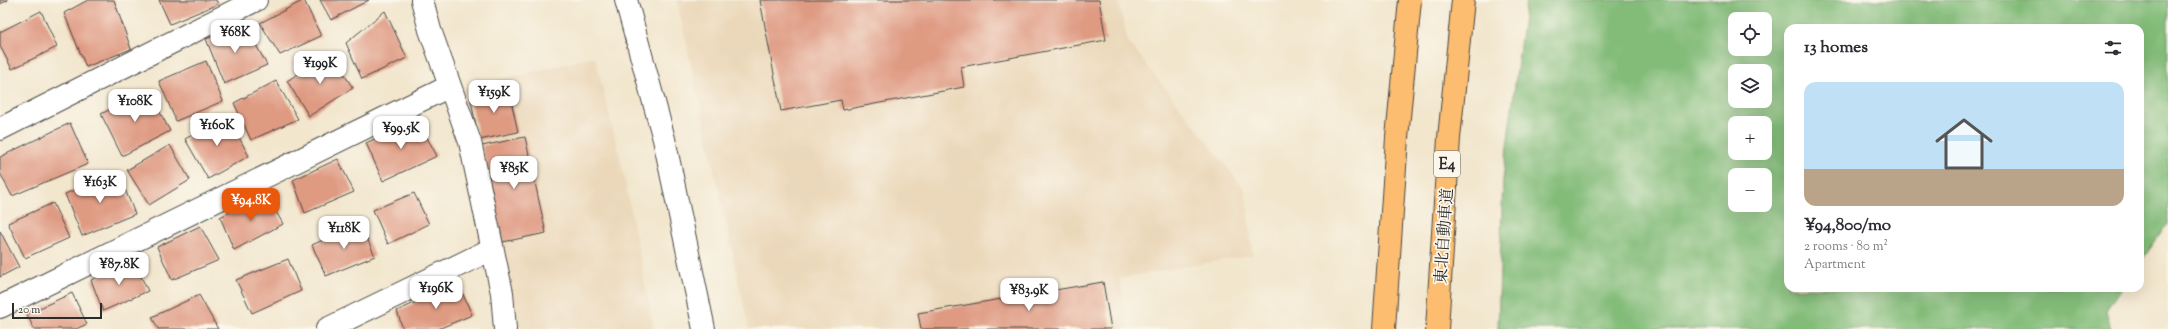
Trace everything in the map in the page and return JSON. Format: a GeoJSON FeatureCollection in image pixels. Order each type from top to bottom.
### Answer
{"type":"FeatureCollection","features":[{"type":"Feature","properties":{"kind":"highway"},"geometry":{"type":"LineString","coordinates":[[1384,329],[1397,138],[1410,0]]}},
{"type":"Feature","properties":{"kind":"highway","name":"東北自動車道"},"geometry":{"type":"LineString","coordinates":[[1437,329],[1449,138],[1463,0]]}},
{"type":"Feature","properties":{"kind":"street"},"geometry":{"type":"LineString","coordinates":[[0,129],[256,0]]}},
{"type":"Feature","properties":{"kind":"street"},"geometry":{"type":"LineString","coordinates":[[422,0],[430,30],[470,142],[502,293],[505,329]]}},
{"type":"Feature","properties":{"kind":"street"},"geometry":{"type":"LineString","coordinates":[[626,0],[664,139],[704,329]]}},
{"type":"Feature","properties":{"kind":"street"},"geometry":{"type":"LineString","coordinates":[[0,307],[450,86]]}},
{"type":"Feature","properties":{"kind":"street"},"geometry":{"type":"LineString","coordinates":[[327,329],[492,249]]}},
{"type":"Feature","properties":{"kind":"shaded area"},"geometry":{"type":"Polygon","coordinates":[[[677,0],[1118,0],[1128,41],[1245,190],[1253,255],[1120,278],[1128,329],[749,329],[677,0]]]}},
{"type":"Feature","properties":{"kind":"shaded area"},"geometry":{"type":"Polygon","coordinates":[[[595,57],[622,165],[654,329],[517,329],[464,88],[595,57]]]}},
{"type":"Feature","properties":{"kind":"green space"},"geometry":{"type":"Polygon","coordinates":[[[1526,0],[2168,0],[2168,223],[2144,257],[2144,24],[1784,24],[1784,292],[2119,292],[2106,311],[2111,329],[1498,329],[1503,178],[1526,0]]]}},
{"type":"Feature","properties":{"kind":"building"},"geometry":{"type":"Polygon","coordinates":[[[0,0],[8,0],[0,4],[0,0]]]}},
{"type":"Feature","properties":{"kind":"building"},"geometry":{"type":"Polygon","coordinates":[[[88,0],[114,0],[131,49],[86,67],[64,13],[88,0]]]}},
{"type":"Feature","properties":{"kind":"building"},"geometry":{"type":"Polygon","coordinates":[[[159,0],[216,0],[218,4],[170,24],[159,0]]]}},
{"type":"Feature","properties":{"kind":"building"},"geometry":{"type":"Polygon","coordinates":[[[304,0],[321,36],[280,55],[260,23],[304,0]]]}},
{"type":"Feature","properties":{"kind":"building"},"geometry":{"type":"Polygon","coordinates":[[[320,0],[369,0],[331,20],[320,0]]]}},
{"type":"Feature","properties":{"kind":"building"},"geometry":{"type":"Polygon","coordinates":[[[760,0],[1099,0],[1106,40],[961,67],[964,87],[843,110],[841,100],[781,111],[760,0]]]}},
{"type":"Feature","properties":{"kind":"building"},"geometry":{"type":"Polygon","coordinates":[[[41,11],[57,47],[12,69],[0,46],[0,32],[41,11]]]}},
{"type":"Feature","properties":{"kind":"building"},"geometry":{"type":"Polygon","coordinates":[[[385,11],[407,58],[362,79],[346,43],[385,11]]]}},
{"type":"Feature","properties":{"kind":"building"},"geometry":{"type":"Polygon","coordinates":[[[245,25],[267,65],[224,84],[206,39],[245,25]]]}},
{"type":"Feature","properties":{"kind":"building"},"geometry":{"type":"Polygon","coordinates":[[[330,53],[353,88],[309,116],[287,81],[330,53]]]}},
{"type":"Feature","properties":{"kind":"building"},"geometry":{"type":"Polygon","coordinates":[[[206,61],[223,101],[176,121],[159,81],[206,61]]]}},
{"type":"Feature","properties":{"kind":"building"},"geometry":{"type":"Polygon","coordinates":[[[276,81],[298,119],[251,140],[234,103],[276,81]]]}},
{"type":"Feature","properties":{"kind":"building"},"geometry":{"type":"Polygon","coordinates":[[[508,87],[518,132],[479,140],[470,96],[508,87]]]}},
{"type":"Feature","properties":{"kind":"building"},"geometry":{"type":"Polygon","coordinates":[[[148,90],[170,131],[122,156],[101,114],[148,90]]]}},
{"type":"Feature","properties":{"kind":"building"},"geometry":{"type":"Polygon","coordinates":[[[227,115],[249,156],[208,179],[185,139],[227,115]]]}},
{"type":"Feature","properties":{"kind":"building"},"geometry":{"type":"Polygon","coordinates":[[[417,119],[437,156],[383,181],[366,143],[417,119]]]}},
{"type":"Feature","properties":{"kind":"building"},"geometry":{"type":"Polygon","coordinates":[[[70,123],[88,164],[12,196],[0,173],[0,157],[70,123]]]}},
{"type":"Feature","properties":{"kind":"building"},"geometry":{"type":"Polygon","coordinates":[[[525,137],[546,233],[503,242],[482,146],[525,137]]]}},
{"type":"Feature","properties":{"kind":"building"},"geometry":{"type":"Polygon","coordinates":[[[170,145],[190,180],[149,205],[127,170],[170,145]]]}},
{"type":"Feature","properties":{"kind":"building"},"geometry":{"type":"Polygon","coordinates":[[[338,159],[354,192],[305,213],[293,180],[338,159]]]}},
{"type":"Feature","properties":{"kind":"building"},"geometry":{"type":"Polygon","coordinates":[[[118,172],[135,214],[82,236],[65,194],[118,172]]]}},
{"type":"Feature","properties":{"kind":"building"},"geometry":{"type":"Polygon","coordinates":[[[414,193],[429,224],[388,244],[373,210],[414,193]]]}},
{"type":"Feature","properties":{"kind":"building"},"geometry":{"type":"Polygon","coordinates":[[[266,194],[283,224],[234,250],[220,217],[266,194]]]}},
{"type":"Feature","properties":{"kind":"building"},"geometry":{"type":"Polygon","coordinates":[[[53,203],[69,238],[25,258],[8,223],[53,203]]]}},
{"type":"Feature","properties":{"kind":"building"},"geometry":{"type":"Polygon","coordinates":[[[360,223],[375,256],[326,276],[312,245],[360,223]]]}},
{"type":"Feature","properties":{"kind":"building"},"geometry":{"type":"Polygon","coordinates":[[[200,226],[219,260],[172,280],[157,247],[200,226]]]}},
{"type":"Feature","properties":{"kind":"building"},"geometry":{"type":"Polygon","coordinates":[[[0,231],[19,267],[0,277],[0,231]]]}},
{"type":"Feature","properties":{"kind":"building"},"geometry":{"type":"Polygon","coordinates":[[[288,259],[301,291],[252,313],[236,280],[288,259]]]}},
{"type":"Feature","properties":{"kind":"building"},"geometry":{"type":"Polygon","coordinates":[[[133,260],[148,291],[103,311],[91,280],[133,260]]]}},
{"type":"Feature","properties":{"kind":"building"},"geometry":{"type":"Polygon","coordinates":[[[1103,282],[1111,329],[921,329],[918,313],[1103,282]]]}},
{"type":"Feature","properties":{"kind":"building"},"geometry":{"type":"Polygon","coordinates":[[[458,283],[472,315],[438,329],[403,329],[397,311],[458,283]]]}},
{"type":"Feature","properties":{"kind":"building"},"geometry":{"type":"Polygon","coordinates":[[[72,293],[87,324],[76,329],[34,329],[27,314],[72,293]]]}},
{"type":"Feature","properties":{"kind":"building"},"geometry":{"type":"Polygon","coordinates":[[[199,295],[218,329],[158,329],[152,317],[199,295]]]}}]}
